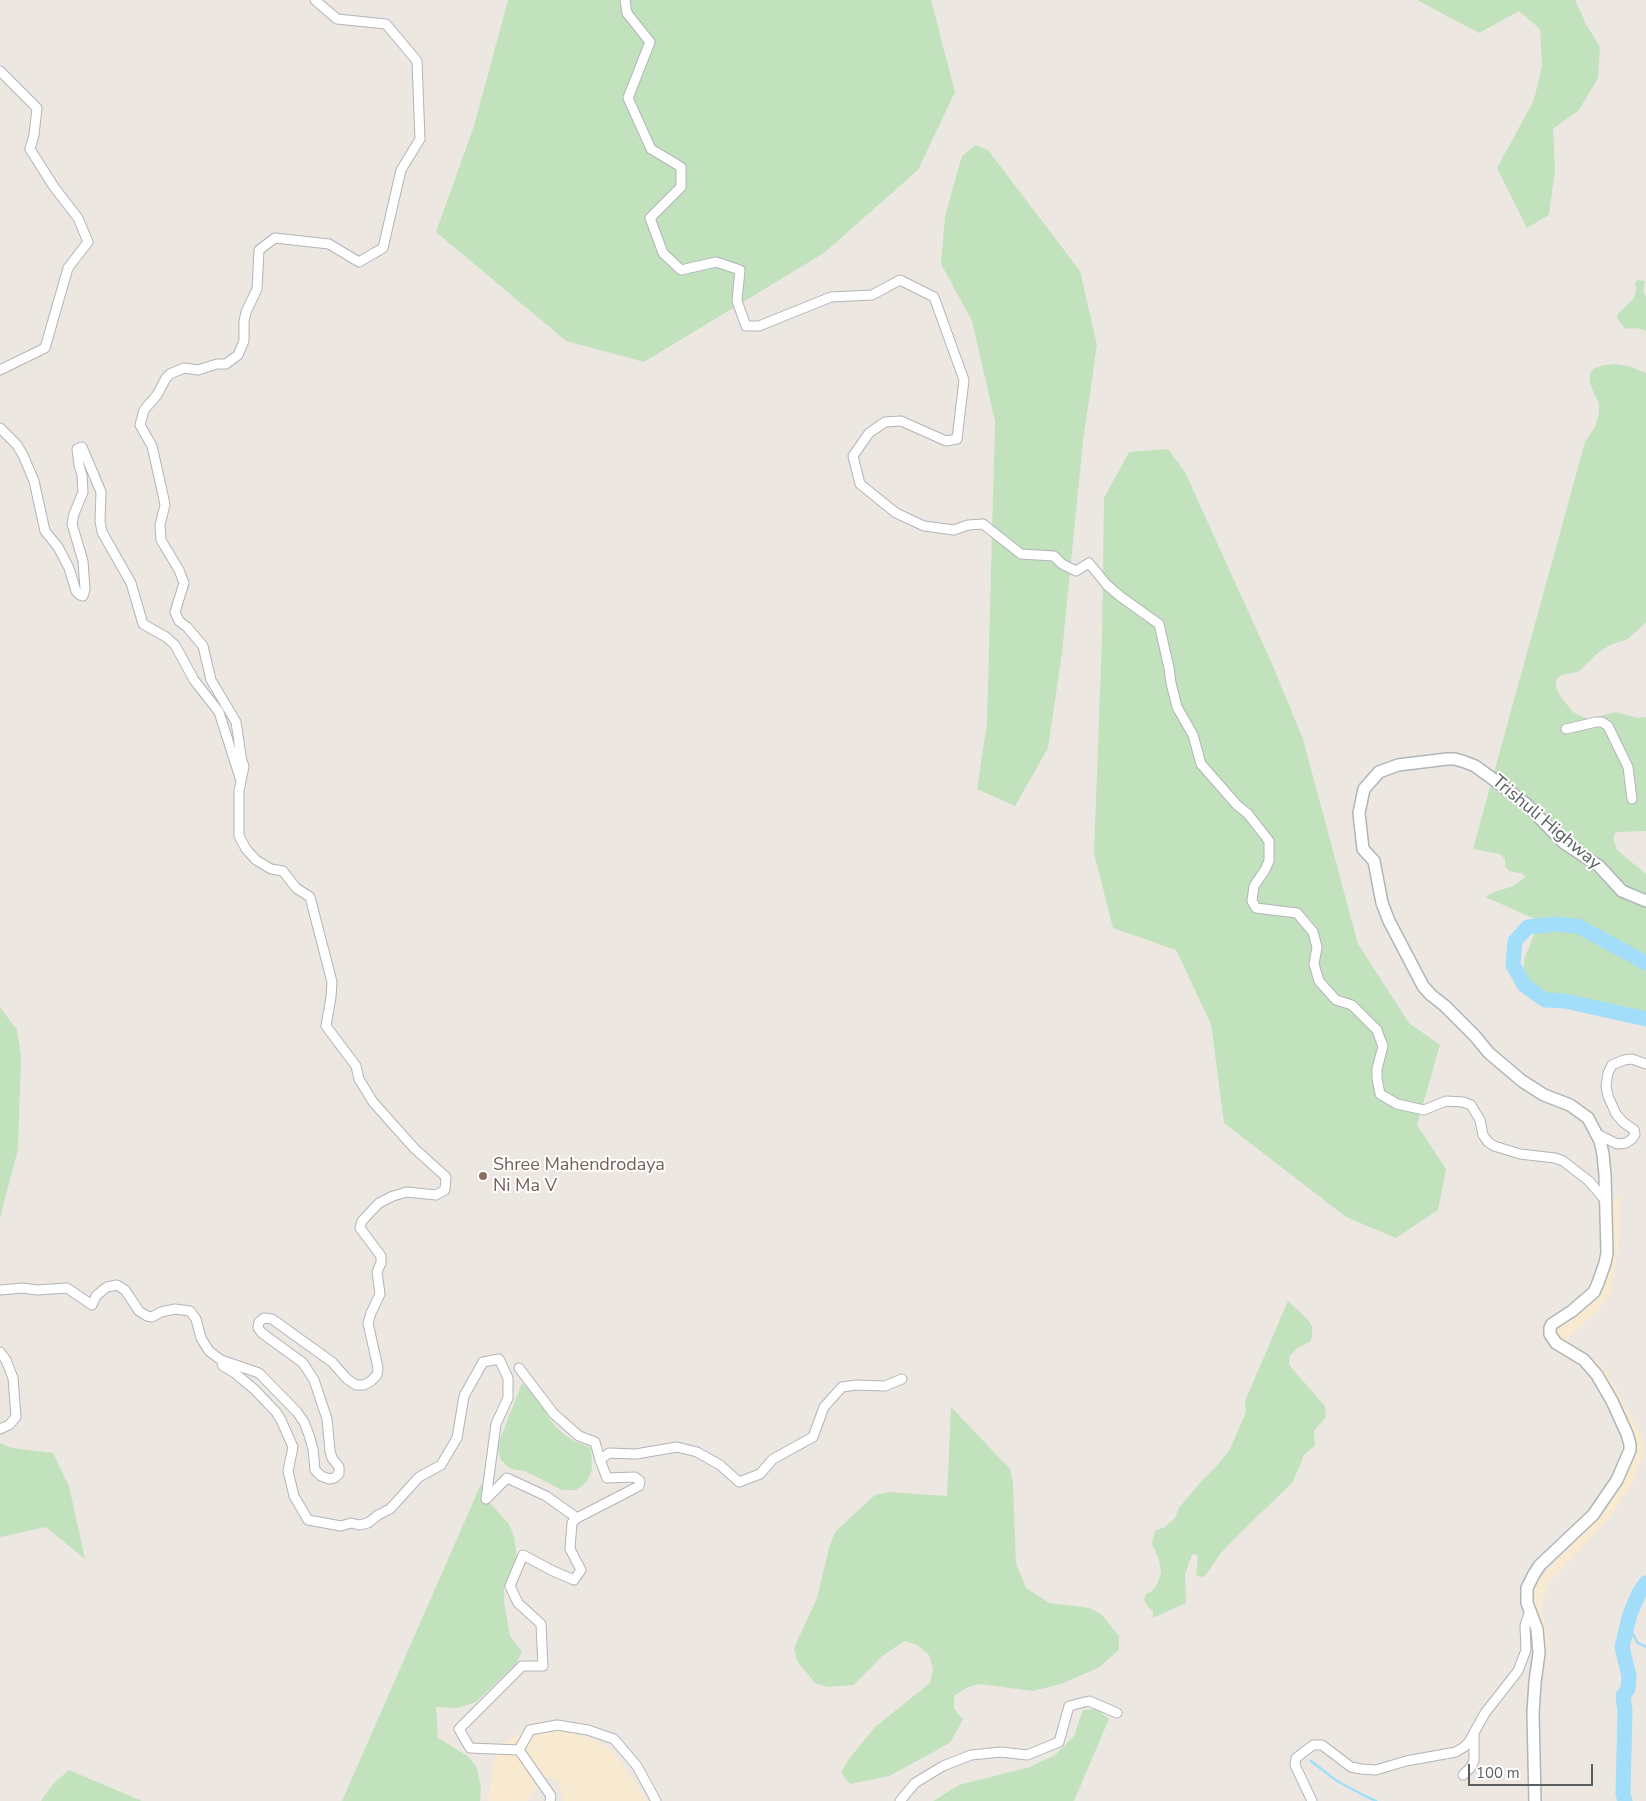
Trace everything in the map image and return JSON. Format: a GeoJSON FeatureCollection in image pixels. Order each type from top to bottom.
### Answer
{"type":"FeatureCollection","features":[{"type":"Feature","properties":{"kind":"street"},"geometry":{"type":"LineString","coordinates":[[0,1290],[67,1288],[92,1305],[96,1296],[103,1290],[117,1285],[125,1290],[139,1311],[147,1316],[152,1317],[161,1312],[175,1309],[190,1311],[196,1319],[201,1338],[209,1351],[221,1360],[259,1374],[297,1412],[304,1422],[309,1435],[313,1449],[315,1470],[321,1476],[329,1479],[334,1478],[339,1474],[339,1467],[330,1452],[327,1420],[314,1380],[303,1363],[262,1333],[258,1328],[259,1322],[264,1318],[272,1319],[332,1362],[347,1379],[356,1385],[364,1385],[371,1381],[377,1375],[378,1368],[368,1323],[380,1294],[377,1272],[381,1263],[381,1256],[360,1228],[362,1221],[379,1203],[393,1196],[407,1192],[436,1195],[445,1190],[446,1177],[414,1148],[373,1102],[359,1079],[356,1066],[326,1026],[332,982],[310,897],[296,888],[282,871],[271,869],[256,860],[246,849],[239,836],[241,782],[244,766],[236,722],[211,680],[203,646],[187,627],[179,621],[175,612],[184,583],[179,570],[161,540],[160,525],[165,505],[152,446],[140,425],[144,410],[157,395],[170,374],[184,368],[198,370],[217,364],[226,364],[238,354],[244,341],[246,312],[257,289],[259,250],[275,238],[329,244],[359,262],[383,248],[401,170],[420,139],[417,61],[386,24],[337,19],[315,0]]}},
{"type":"Feature","properties":{"kind":"street"},"geometry":{"type":"LineString","coordinates":[[625,0],[628,13],[650,42],[628,98],[652,149],[681,167],[681,187],[650,218],[663,253],[681,270],[716,262],[740,270],[737,301],[746,326],[759,326],[831,297],[872,295],[900,280],[934,297],[964,380],[957,439],[946,441],[901,421],[885,422],[868,433],[853,456],[860,484],[896,514],[924,526],[954,530],[968,525],[983,524],[1021,554],[1054,556],[1062,564],[1076,571],[1089,563],[1121,597],[1159,624],[1177,707],[1193,735],[1202,764],[1237,805],[1248,814],[1269,841],[1269,861],[1254,886],[1252,901],[1256,908],[1297,913],[1313,932],[1316,947],[1314,964],[1319,981],[1336,1000],[1352,1006],[1377,1030],[1383,1046],[1377,1069],[1380,1094],[1397,1104],[1424,1110],[1446,1101],[1463,1102],[1470,1105],[1480,1120],[1483,1135],[1488,1142],[1494,1146],[1520,1154],[1555,1158],[1563,1161],[1589,1181],[1605,1200]]}},
{"type":"Feature","properties":{"kind":"street"},"geometry":{"type":"LineString","coordinates":[[0,71],[37,108],[34,135],[30,148],[54,187],[78,218],[88,242],[68,268],[45,348],[0,370]]}},
{"type":"Feature","properties":{"kind":"street"},"geometry":{"type":"LineString","coordinates":[[0,428],[17,445],[23,455],[34,481],[45,532],[58,547],[69,568],[76,591],[83,596],[85,589],[83,561],[72,524],[83,492],[77,448],[82,447],[101,492],[100,522],[102,532],[131,583],[143,624],[166,637],[175,645],[194,680],[219,712],[241,782]]}},
{"type":"Feature","properties":{"kind":"street"},"geometry":{"type":"LineString","coordinates":[[1566,728],[1596,722],[1602,722],[1608,726],[1628,766],[1632,799]]}},
{"type":"Feature","properties":{"kind":"street","name":"Trishuli Highway"},"geometry":{"type":"LineString","coordinates":[[1535,1801],[1533,1713],[1539,1652],[1537,1629],[1527,1603],[1527,1588],[1534,1574],[1546,1559],[1593,1515],[1617,1480],[1630,1450],[1630,1444],[1622,1421],[1597,1375],[1584,1360],[1556,1343],[1550,1334],[1552,1324],[1594,1292],[1605,1263],[1607,1253],[1603,1154],[1588,1118],[1570,1105],[1544,1095],[1522,1081],[1489,1053],[1474,1035],[1445,1006],[1430,995],[1423,986],[1397,939],[1387,916],[1382,903],[1374,860],[1363,849],[1359,813],[1364,788],[1379,772],[1398,765],[1455,759],[1475,766],[1526,804],[1564,843],[1599,866],[1622,891],[1646,901]]}},
{"type":"Feature","properties":{"kind":"street"},"geometry":{"type":"LineString","coordinates":[[1596,1134],[1617,1144],[1626,1143],[1632,1139],[1635,1134],[1634,1130],[1616,1114],[1608,1096],[1606,1086],[1608,1073],[1612,1065],[1624,1060],[1632,1059],[1646,1064]]}},
{"type":"Feature","properties":{"kind":"street"},"geometry":{"type":"LineString","coordinates":[[0,1352],[6,1360],[13,1378],[16,1418],[9,1425],[0,1429]]}},
{"type":"Feature","properties":{"kind":"street"},"geometry":{"type":"LineString","coordinates":[[221,1360],[223,1366],[235,1373],[268,1403],[281,1420],[293,1447],[288,1471],[294,1496],[308,1520],[340,1526],[359,1525],[368,1522],[390,1509],[419,1477],[441,1465],[457,1438],[464,1396],[483,1362],[499,1359],[508,1378],[508,1398],[496,1424],[486,1499],[507,1478],[546,1496],[577,1518]]}},
{"type":"Feature","properties":{"kind":"street"},"geometry":{"type":"LineString","coordinates":[[519,1368],[554,1414],[579,1436],[594,1442],[607,1478],[635,1477],[640,1481],[639,1486],[577,1518],[572,1523],[570,1549],[581,1570],[574,1580],[554,1572],[523,1555],[510,1586],[518,1603],[540,1624],[543,1666],[522,1666],[459,1729],[470,1748],[519,1750]]}},
{"type":"Feature","properties":{"kind":"street"},"geometry":{"type":"LineString","coordinates":[[600,1460],[609,1453],[636,1454],[677,1447],[697,1452],[720,1465],[739,1482],[760,1474],[773,1459],[813,1437],[824,1407],[842,1387],[856,1385],[885,1386],[902,1379]]}},
{"type":"Feature","properties":{"kind":"street"},"geometry":{"type":"LineString","coordinates":[[1312,1801],[1295,1766],[1296,1758],[1313,1745],[1319,1744],[1327,1748],[1353,1768],[1376,1770],[1406,1760],[1456,1752],[1464,1747],[1485,1713],[1518,1671],[1526,1650],[1525,1626],[1530,1610]]}},
{"type":"Feature","properties":{"kind":"street"},"geometry":{"type":"LineString","coordinates":[[900,1801],[915,1783],[944,1766],[971,1755],[1001,1752],[1027,1755],[1059,1742],[1069,1706],[1089,1701],[1117,1713]]}},
{"type":"Feature","properties":{"kind":"street"},"geometry":{"type":"LineString","coordinates":[[519,1750],[530,1730],[557,1725],[588,1730],[614,1739],[638,1766],[656,1801]]}},
{"type":"Feature","properties":{"kind":"street"},"geometry":{"type":"LineString","coordinates":[[1463,1775],[1474,1761],[1474,1733]]}},
{"type":"Feature","properties":{"kind":"street"},"geometry":{"type":"LineString","coordinates":[[519,1750],[551,1796],[550,1801]]}},
{"type":"Feature","properties":{"kind":"green space"},"geometry":{"type":"Polygon","coordinates":[[[508,0],[931,0],[955,92],[918,170],[824,253],[644,362],[566,341],[436,232],[474,126],[508,0]]]}},
{"type":"Feature","properties":{"kind":"green space"},"geometry":{"type":"Polygon","coordinates":[[[1417,0],[1575,0],[1586,24],[1600,47],[1598,78],[1579,110],[1553,129],[1555,169],[1549,215],[1527,228],[1497,168],[1534,100],[1542,66],[1540,29],[1519,11],[1479,33],[1417,0]]]}},
{"type":"Feature","properties":{"kind":"green space"},"geometry":{"type":"Polygon","coordinates":[[[975,145],[988,150],[1080,271],[1097,345],[1083,441],[1062,653],[1048,748],[1015,806],[977,789],[987,723],[995,421],[972,321],[941,264],[945,216],[962,156],[975,145]]]}},
{"type":"Feature","properties":{"kind":"green space"},"geometry":{"type":"Polygon","coordinates":[[[1637,280],[1645,281],[1643,291],[1646,297],[1646,331],[1637,328],[1626,329],[1617,318],[1617,315],[1633,299],[1637,280]]]}},
{"type":"Feature","properties":{"kind":"green space"},"geometry":{"type":"Polygon","coordinates":[[[1614,364],[1628,366],[1646,373],[1646,622],[1628,639],[1610,645],[1598,653],[1578,672],[1561,675],[1556,680],[1556,687],[1560,696],[1573,712],[1588,719],[1616,712],[1637,718],[1646,717],[1646,831],[1616,832],[1613,838],[1617,850],[1646,874],[1646,1012],[1632,1011],[1540,992],[1529,984],[1523,970],[1525,957],[1535,932],[1549,925],[1485,897],[1514,886],[1525,877],[1523,874],[1509,871],[1505,866],[1505,859],[1500,854],[1473,849],[1585,442],[1595,427],[1599,414],[1599,404],[1590,384],[1590,374],[1593,369],[1600,366],[1614,364]]]}},
{"type":"Feature","properties":{"kind":"green space"},"geometry":{"type":"Polygon","coordinates":[[[1168,449],[1185,472],[1273,666],[1303,739],[1358,944],[1409,1023],[1440,1045],[1417,1125],[1446,1169],[1438,1210],[1396,1238],[1346,1217],[1224,1123],[1211,1024],[1176,950],[1113,928],[1094,853],[1102,637],[1104,498],[1129,452],[1168,449]]]}},
{"type":"Feature","properties":{"kind":"green space"},"geometry":{"type":"Polygon","coordinates":[[[0,1007],[17,1030],[21,1057],[18,1149],[0,1218],[0,1007]]]}},
{"type":"Feature","properties":{"kind":"green space"},"geometry":{"type":"Polygon","coordinates":[[[1288,1301],[1312,1326],[1311,1341],[1296,1349],[1289,1357],[1289,1364],[1325,1406],[1326,1417],[1314,1431],[1315,1445],[1304,1455],[1293,1482],[1220,1554],[1203,1577],[1196,1576],[1198,1556],[1192,1555],[1185,1574],[1186,1603],[1153,1618],[1153,1611],[1144,1600],[1146,1594],[1152,1591],[1157,1584],[1161,1573],[1159,1559],[1152,1544],[1155,1531],[1165,1527],[1175,1518],[1179,1508],[1229,1451],[1246,1412],[1245,1401],[1288,1301]]]}},
{"type":"Feature","properties":{"kind":"green space"},"geometry":{"type":"Polygon","coordinates":[[[522,1383],[537,1398],[551,1421],[560,1431],[572,1440],[591,1448],[592,1470],[587,1482],[576,1490],[562,1490],[525,1471],[511,1469],[501,1460],[497,1447],[522,1383]]]}},
{"type":"Feature","properties":{"kind":"green space"},"geometry":{"type":"Polygon","coordinates":[[[951,1407],[1010,1469],[1013,1482],[1016,1563],[1026,1588],[1049,1603],[1090,1608],[1102,1615],[1119,1636],[1119,1650],[1098,1668],[1061,1684],[1033,1691],[979,1684],[966,1688],[954,1696],[954,1709],[963,1719],[950,1743],[889,1776],[850,1784],[841,1773],[848,1760],[875,1727],[930,1683],[933,1669],[929,1655],[917,1645],[904,1641],[881,1657],[854,1685],[828,1687],[815,1683],[797,1661],[794,1648],[817,1598],[830,1544],[836,1531],[875,1495],[889,1492],[947,1496],[951,1407]]]}},
{"type":"Feature","properties":{"kind":"green space"},"geometry":{"type":"Polygon","coordinates":[[[0,1443],[12,1448],[53,1453],[69,1486],[85,1559],[46,1527],[0,1537],[0,1443]]]}},
{"type":"Feature","properties":{"kind":"green space"},"geometry":{"type":"Polygon","coordinates":[[[481,1484],[486,1499],[509,1524],[514,1537],[516,1551],[515,1572],[513,1578],[504,1588],[504,1602],[510,1636],[522,1652],[516,1664],[476,1702],[457,1708],[436,1707],[438,1738],[469,1757],[477,1768],[481,1788],[480,1801],[342,1801],[481,1484]]]}},
{"type":"Feature","properties":{"kind":"green space"},"geometry":{"type":"Polygon","coordinates":[[[1096,1709],[1109,1719],[1074,1801],[933,1801],[959,1785],[1030,1767],[1055,1755],[1074,1736],[1083,1710],[1096,1709]]]}},
{"type":"Feature","properties":{"kind":"green space"},"geometry":{"type":"Polygon","coordinates":[[[69,1770],[142,1801],[41,1801],[52,1785],[69,1770]]]}},
{"type":"Feature","properties":{"kind":"sand"},"geometry":{"type":"Polygon","coordinates":[[[1620,1196],[1618,1248],[1610,1295],[1596,1313],[1570,1335],[1568,1340],[1571,1345],[1599,1363],[1606,1371],[1641,1434],[1644,1444],[1643,1453],[1635,1478],[1608,1520],[1548,1583],[1543,1599],[1542,1613],[1550,1646],[1529,1652],[1526,1609],[1534,1585],[1602,1513],[1634,1456],[1597,1380],[1584,1369],[1559,1354],[1553,1345],[1555,1328],[1588,1305],[1601,1287],[1607,1203],[1620,1196]]]}},
{"type":"Feature","properties":{"kind":"sand"},"geometry":{"type":"Polygon","coordinates":[[[547,1721],[561,1724],[572,1732],[599,1742],[615,1754],[648,1801],[563,1801],[557,1780],[544,1777],[527,1801],[488,1801],[494,1761],[499,1747],[533,1723],[547,1721]]]}},
{"type":"Feature","properties":{"kind":"waterway"},"geometry":{"type":"LineString","coordinates":[[1646,963],[1578,926],[1555,924],[1528,927],[1515,941],[1513,965],[1524,985],[1545,1000],[1565,1001],[1646,1019]]}},
{"type":"Feature","properties":{"kind":"waterway"},"geometry":{"type":"LineString","coordinates":[[1625,1801],[1623,1794],[1625,1711],[1623,1696],[1628,1689],[1629,1676],[1622,1647],[1630,1614],[1639,1593],[1646,1583]]}},
{"type":"Feature","properties":{"kind":"waterway"},"geometry":{"type":"LineString","coordinates":[[1627,1625],[1638,1643],[1646,1647]]}},
{"type":"Feature","properties":{"kind":"waterway"},"geometry":{"type":"LineString","coordinates":[[1311,1761],[1337,1781],[1376,1801]]}},
{"type":"Feature","properties":{"kind":"place","name":"Shree Mahendrodaya Ni Ma V"},"geometry":{"type":"Point","coordinates":[483,1176]}}]}
